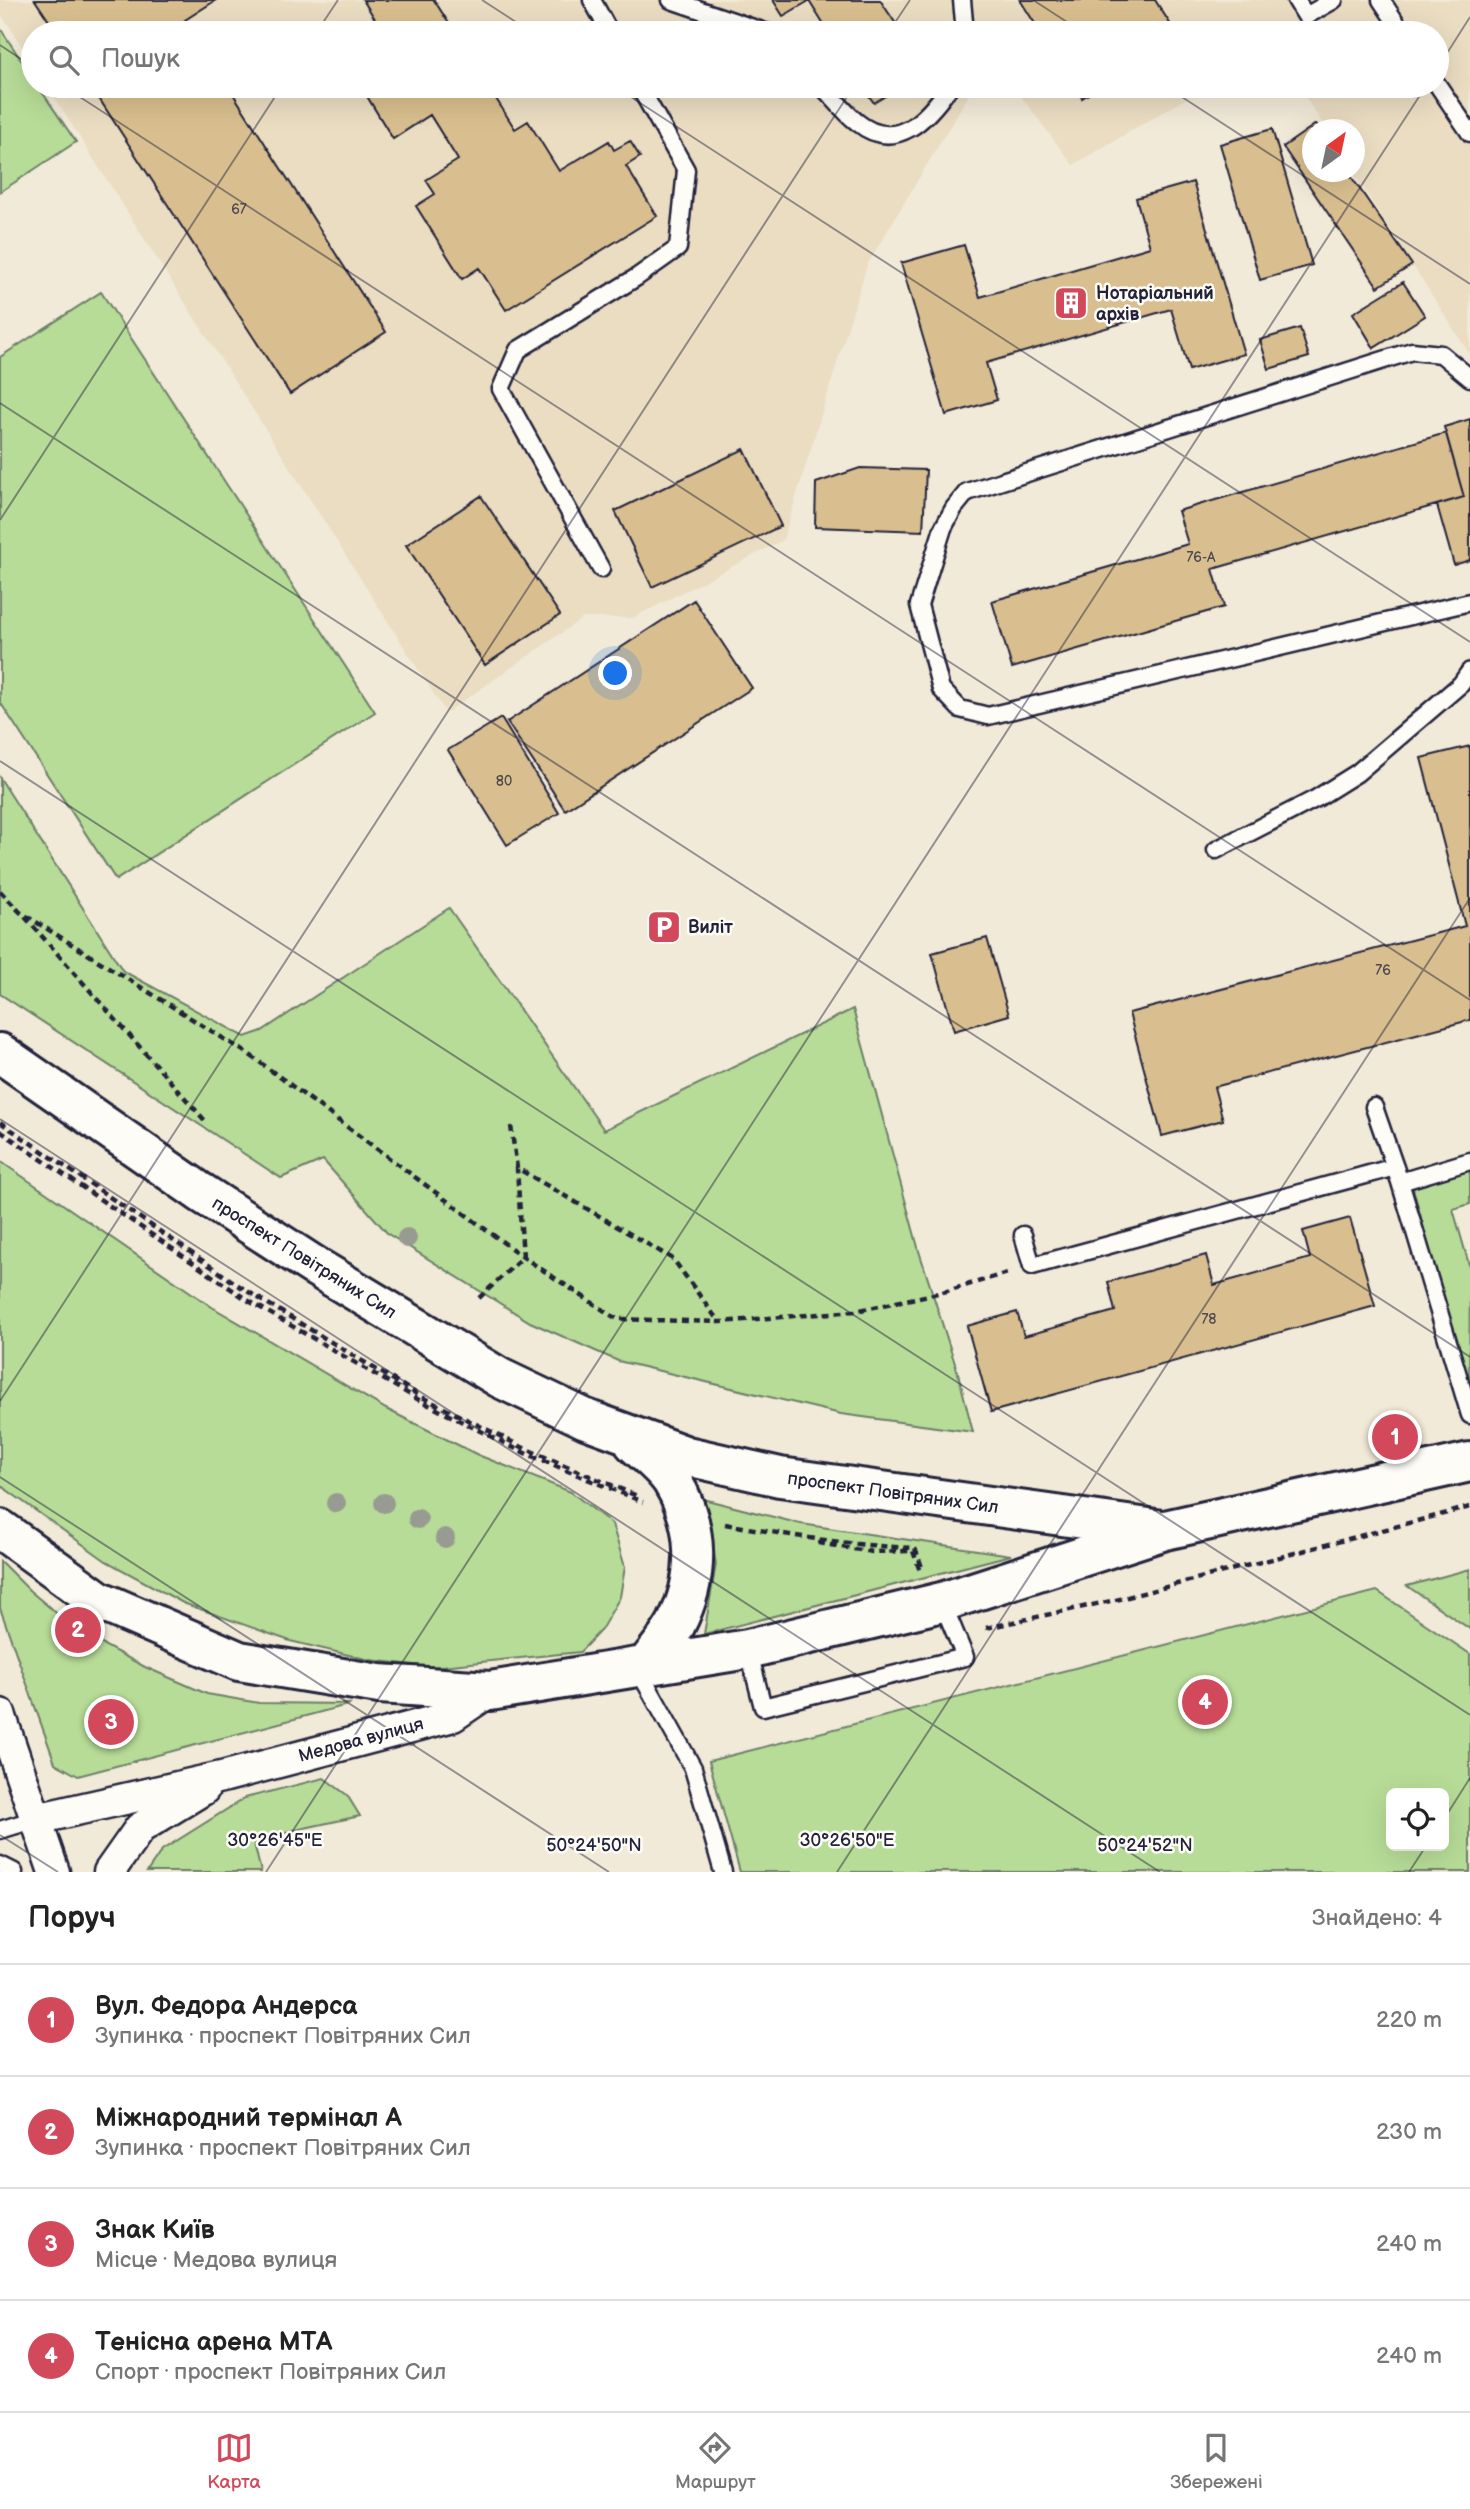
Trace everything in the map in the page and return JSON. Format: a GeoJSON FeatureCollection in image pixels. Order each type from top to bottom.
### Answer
{"type":"FeatureCollection","features":[{"type":"Feature","properties":{"kind":"main road","name":"проспект Повітряних Сил"},"geometry":{"type":"LineString","coordinates":[[0,1053],[200,1192],[339,1281],[500,1378],[586,1419],[687,1456],[780,1477],[1165,1530]]}},
{"type":"Feature","properties":{"kind":"main road","name":"проспект Повітряних Сил"},"geometry":{"type":"LineString","coordinates":[[625,1434],[671,1479],[688,1513],[694,1550],[691,1588],[675,1625],[641,1667]]}},
{"type":"Feature","properties":{"kind":"main road","name":"проспект Повітряних Сил"},"geometry":{"type":"LineString","coordinates":[[0,1529],[98,1600],[239,1661],[379,1684],[490,1691],[748,1650],[942,1602],[1165,1530],[1470,1462]]}},
{"type":"Feature","properties":{"kind":"street","name":"Медова вулиця"},"geometry":{"type":"LineString","coordinates":[[36,1819],[226,1776],[453,1716],[490,1691]]}},
{"type":"Feature","properties":{"kind":"street"},"geometry":{"type":"LineString","coordinates":[[0,1714],[54,1872]]}},
{"type":"Feature","properties":{"kind":"street","name":"Медова вулиця"},"geometry":{"type":"LineString","coordinates":[[109,1872],[141,1828],[226,1776]]}},
{"type":"Feature","properties":{"kind":"lane"},"geometry":{"type":"LineString","coordinates":[[592,0],[603,21]]}},
{"type":"Feature","properties":{"kind":"lane"},"geometry":{"type":"LineString","coordinates":[[671,0],[733,21]]}},
{"type":"Feature","properties":{"kind":"lane"},"geometry":{"type":"LineString","coordinates":[[962,0],[964,21]]}},
{"type":"Feature","properties":{"kind":"lane"},"geometry":{"type":"LineString","coordinates":[[1296,0],[1306,16],[1334,0]]}},
{"type":"Feature","properties":{"kind":"lane"},"geometry":{"type":"LineString","coordinates":[[1381,0],[1395,21]]}},
{"type":"Feature","properties":{"kind":"lane"},"geometry":{"type":"LineString","coordinates":[[601,569],[501,389],[518,350],[637,277],[678,248],[686,170],[646,98]]}},
{"type":"Feature","properties":{"kind":"lane"},"geometry":{"type":"LineString","coordinates":[[834,98],[857,122],[876,133],[895,135],[914,126],[935,108],[942,98]]}},
{"type":"Feature","properties":{"kind":"lane"},"geometry":{"type":"LineString","coordinates":[[1446,98],[1470,133]]}},
{"type":"Feature","properties":{"kind":"lane"},"geometry":{"type":"LineString","coordinates":[[1470,378],[1441,354],[1412,351],[967,492],[943,528],[919,605],[941,689],[960,709],[988,716],[1470,602]]}},
{"type":"Feature","properties":{"kind":"lane"},"geometry":{"type":"LineString","coordinates":[[1216,850],[1317,798],[1357,773],[1461,684],[1470,671]]}},
{"type":"Feature","properties":{"kind":"lane"},"geometry":{"type":"LineString","coordinates":[[1374,1107],[1470,1415]]}},
{"type":"Feature","properties":{"kind":"lane"},"geometry":{"type":"LineString","coordinates":[[1023,1235],[1032,1266],[1397,1174],[1470,1161]]}},
{"type":"Feature","properties":{"kind":"lane"},"geometry":{"type":"LineString","coordinates":[[748,1650],[763,1707],[965,1657],[942,1602]]}},
{"type":"Feature","properties":{"kind":"lane"},"geometry":{"type":"LineString","coordinates":[[641,1667],[693,1768],[723,1872]]}},
{"type":"Feature","properties":{"kind":"lane"},"geometry":{"type":"LineString","coordinates":[[0,1830],[36,1819]]}},
{"type":"Feature","properties":{"kind":"lane"},"geometry":{"type":"LineString","coordinates":[[0,1865],[14,1872]]}},
{"type":"Feature","properties":{"kind":"path"},"geometry":{"type":"LineString","coordinates":[[0,891],[207,1123]]}},
{"type":"Feature","properties":{"kind":"path"},"geometry":{"type":"LineString","coordinates":[[20,912],[250,1055],[523,1257],[617,1319],[720,1322],[856,1311],[947,1291],[1032,1266]]}},
{"type":"Feature","properties":{"kind":"path"},"geometry":{"type":"LineString","coordinates":[[511,1126],[517,1168],[523,1257]]}},
{"type":"Feature","properties":{"kind":"path"},"geometry":{"type":"LineString","coordinates":[[517,1168],[673,1259],[720,1322]]}},
{"type":"Feature","properties":{"kind":"path"},"geometry":{"type":"LineString","coordinates":[[479,1298],[523,1257]]}},
{"type":"Feature","properties":{"kind":"shaded area"},"geometry":{"type":"Polygon","coordinates":[[[0,0],[1470,0],[1470,355],[1359,182],[1365,182],[1365,119],[1319,119],[1306,98],[1449,98],[1449,21],[21,21],[21,45],[0,12],[0,0]]]}},
{"type":"Feature","properties":{"kind":"shaded area"},"geometry":{"type":"Polygon","coordinates":[[[55,98],[967,98],[867,265],[783,540],[633,618],[583,618],[446,713],[55,98]]]}},
{"type":"Feature","properties":{"kind":"shaded area"},"geometry":{"type":"Polygon","coordinates":[[[1022,98],[1187,98],[1073,165],[1022,98]]]}},
{"type":"Feature","properties":{"kind":"green space"},"geometry":{"type":"Polygon","coordinates":[[[0,28],[21,60],[21,98],[46,98],[76,142],[0,192],[0,28]]]}},
{"type":"Feature","properties":{"kind":"green space"},"geometry":{"type":"Polygon","coordinates":[[[101,292],[375,712],[116,880],[0,702],[0,357],[101,292]]]}},
{"type":"Feature","properties":{"kind":"green space"},"geometry":{"type":"Polygon","coordinates":[[[0,778],[123,971],[245,1037],[262,1031],[449,908],[604,1130],[853,1009],[919,1251],[958,1373],[973,1432],[841,1414],[618,1361],[530,1322],[388,1234],[323,1160],[281,1178],[0,994],[0,778]]]}},
{"type":"Feature","properties":{"kind":"green space"},"geometry":{"type":"Polygon","coordinates":[[[0,1161],[212,1307],[386,1409],[478,1455],[571,1492],[612,1524],[625,1567],[620,1597],[601,1630],[580,1652],[431,1667],[370,1660],[290,1641],[183,1603],[106,1561],[0,1485],[0,1161]]]}},
{"type":"Feature","properties":{"kind":"green space"},"geometry":{"type":"Polygon","coordinates":[[[1470,1170],[1470,1204],[1453,1209],[1470,1268],[1469,1396],[1413,1188],[1470,1170]]]}},
{"type":"Feature","properties":{"kind":"green space"},"geometry":{"type":"Polygon","coordinates":[[[703,1499],[801,1524],[1011,1555],[704,1634],[716,1564],[703,1499]]]}},
{"type":"Feature","properties":{"kind":"green space"},"geometry":{"type":"Polygon","coordinates":[[[0,1561],[30,1591],[79,1632],[145,1667],[207,1694],[259,1703],[351,1704],[78,1776],[55,1763],[0,1608],[0,1561]]]}},
{"type":"Feature","properties":{"kind":"green space"},"geometry":{"type":"Polygon","coordinates":[[[1470,1569],[1470,1629],[1407,1586],[1470,1569]]]}},
{"type":"Feature","properties":{"kind":"green space"},"geometry":{"type":"Polygon","coordinates":[[[1377,1591],[1470,1654],[1470,1872],[740,1872],[709,1761],[1377,1591]]]}},
{"type":"Feature","properties":{"kind":"green space"},"geometry":{"type":"Polygon","coordinates":[[[324,1778],[347,1795],[360,1816],[253,1839],[261,1872],[147,1872],[162,1850],[245,1798],[324,1778]]]}},
{"type":"Feature","properties":{"kind":"building"},"geometry":{"type":"Polygon","coordinates":[[[35,0],[216,0],[186,21],[49,21],[35,0]]]}},
{"type":"Feature","properties":{"kind":"building"},"geometry":{"type":"Polygon","coordinates":[[[363,0],[434,0],[447,21],[376,21],[363,0]]]}},
{"type":"Feature","properties":{"kind":"building"},"geometry":{"type":"Polygon","coordinates":[[[773,0],[880,0],[894,21],[822,21],[809,1],[783,16],[773,0]]]}},
{"type":"Feature","properties":{"kind":"building"},"geometry":{"type":"Polygon","coordinates":[[[1020,0],[1155,0],[1168,21],[1033,21],[1020,0]]]}},
{"type":"Feature","properties":{"kind":"building"},"geometry":{"type":"Polygon","coordinates":[[[99,98],[236,98],[386,332],[290,394],[99,98]]]}},
{"type":"Feature","properties":{"kind":"building"},"geometry":{"type":"Polygon","coordinates":[[[368,98],[496,98],[515,129],[528,121],[559,171],[609,141],[614,150],[630,141],[640,157],[626,166],[657,216],[506,310],[479,268],[462,279],[416,206],[435,194],[426,180],[458,160],[430,115],[393,139],[368,98]]]}},
{"type":"Feature","properties":{"kind":"building"},"geometry":{"type":"Polygon","coordinates":[[[1272,129],[1312,265],[1260,280],[1220,144],[1272,129]]]}},
{"type":"Feature","properties":{"kind":"building"},"geometry":{"type":"Polygon","coordinates":[[[1302,134],[1302,175],[1283,147],[1302,134]]]}},
{"type":"Feature","properties":{"kind":"building","name":"Нотаріальний архів"},"geometry":{"type":"Polygon","coordinates":[[[1193,182],[1244,354],[1189,370],[1171,309],[986,363],[997,400],[946,415],[901,263],[964,245],[980,297],[1150,247],[1136,198],[1193,182]]]}},
{"type":"Feature","properties":{"kind":"building"},"geometry":{"type":"Polygon","coordinates":[[[1307,182],[1355,182],[1412,265],[1378,287],[1307,182]]]}},
{"type":"Feature","properties":{"kind":"building"},"geometry":{"type":"Polygon","coordinates":[[[1403,282],[1425,316],[1374,348],[1353,313],[1403,282]]]}},
{"type":"Feature","properties":{"kind":"building"},"geometry":{"type":"Polygon","coordinates":[[[1300,328],[1309,357],[1269,369],[1260,340],[1300,328]]]}},
{"type":"Feature","properties":{"kind":"building"},"geometry":{"type":"Polygon","coordinates":[[[1470,419],[1470,560],[1454,565],[1437,505],[1464,497],[1444,427],[1470,419]]]}},
{"type":"Feature","properties":{"kind":"building"},"geometry":{"type":"Polygon","coordinates":[[[1446,433],[1464,497],[1213,569],[1224,607],[1012,668],[992,601],[1188,544],[1178,511],[1446,433]]]}},
{"type":"Feature","properties":{"kind":"building"},"geometry":{"type":"Polygon","coordinates":[[[744,449],[781,526],[652,587],[615,511],[744,449]]]}},
{"type":"Feature","properties":{"kind":"building"},"geometry":{"type":"Polygon","coordinates":[[[860,468],[926,470],[923,531],[815,527],[816,483],[860,468]]]}},
{"type":"Feature","properties":{"kind":"building"},"geometry":{"type":"Polygon","coordinates":[[[481,496],[560,615],[485,665],[406,545],[481,496]]]}},
{"type":"Feature","properties":{"kind":"building"},"geometry":{"type":"Polygon","coordinates":[[[694,600],[752,688],[565,810],[507,722],[694,600]]]}},
{"type":"Feature","properties":{"kind":"building"},"geometry":{"type":"Polygon","coordinates":[[[501,718],[559,813],[507,845],[448,750],[501,718]]]}},
{"type":"Feature","properties":{"kind":"building"},"geometry":{"type":"Polygon","coordinates":[[[1470,746],[1470,1020],[1214,1087],[1223,1120],[1162,1136],[1129,1013],[1465,926],[1421,758],[1470,746]]]}},
{"type":"Feature","properties":{"kind":"building"},"geometry":{"type":"Polygon","coordinates":[[[987,938],[1009,1015],[954,1031],[932,953],[987,938]]]}},
{"type":"Feature","properties":{"kind":"building"},"geometry":{"type":"Polygon","coordinates":[[[1350,1218],[1375,1306],[991,1412],[967,1326],[1017,1312],[1024,1336],[1115,1311],[1108,1282],[1206,1255],[1214,1285],[1310,1258],[1303,1231],[1350,1218]]]}},
{"type":"Feature","properties":{"kind":"place","name":"Нотаріальний архів"},"geometry":{"type":"Point","coordinates":[1071,303]}},
{"type":"Feature","properties":{"kind":"place","name":"Виліт"},"geometry":{"type":"Point","coordinates":[664,927]}},
{"type":"Feature","properties":{"kind":"place","name":"Вул. Федора Андерса"},"geometry":{"type":"Point","coordinates":[1395,1437]}},
{"type":"Feature","properties":{"kind":"place","name":"Міжнародний термінал А"},"geometry":{"type":"Point","coordinates":[78,1630]}},
{"type":"Feature","properties":{"kind":"place","name":"Тенісна арена МТА"},"geometry":{"type":"Point","coordinates":[1205,1702]}},
{"type":"Feature","properties":{"kind":"place","name":"Знак Київ"},"geometry":{"type":"Point","coordinates":[111,1722]}}]}
